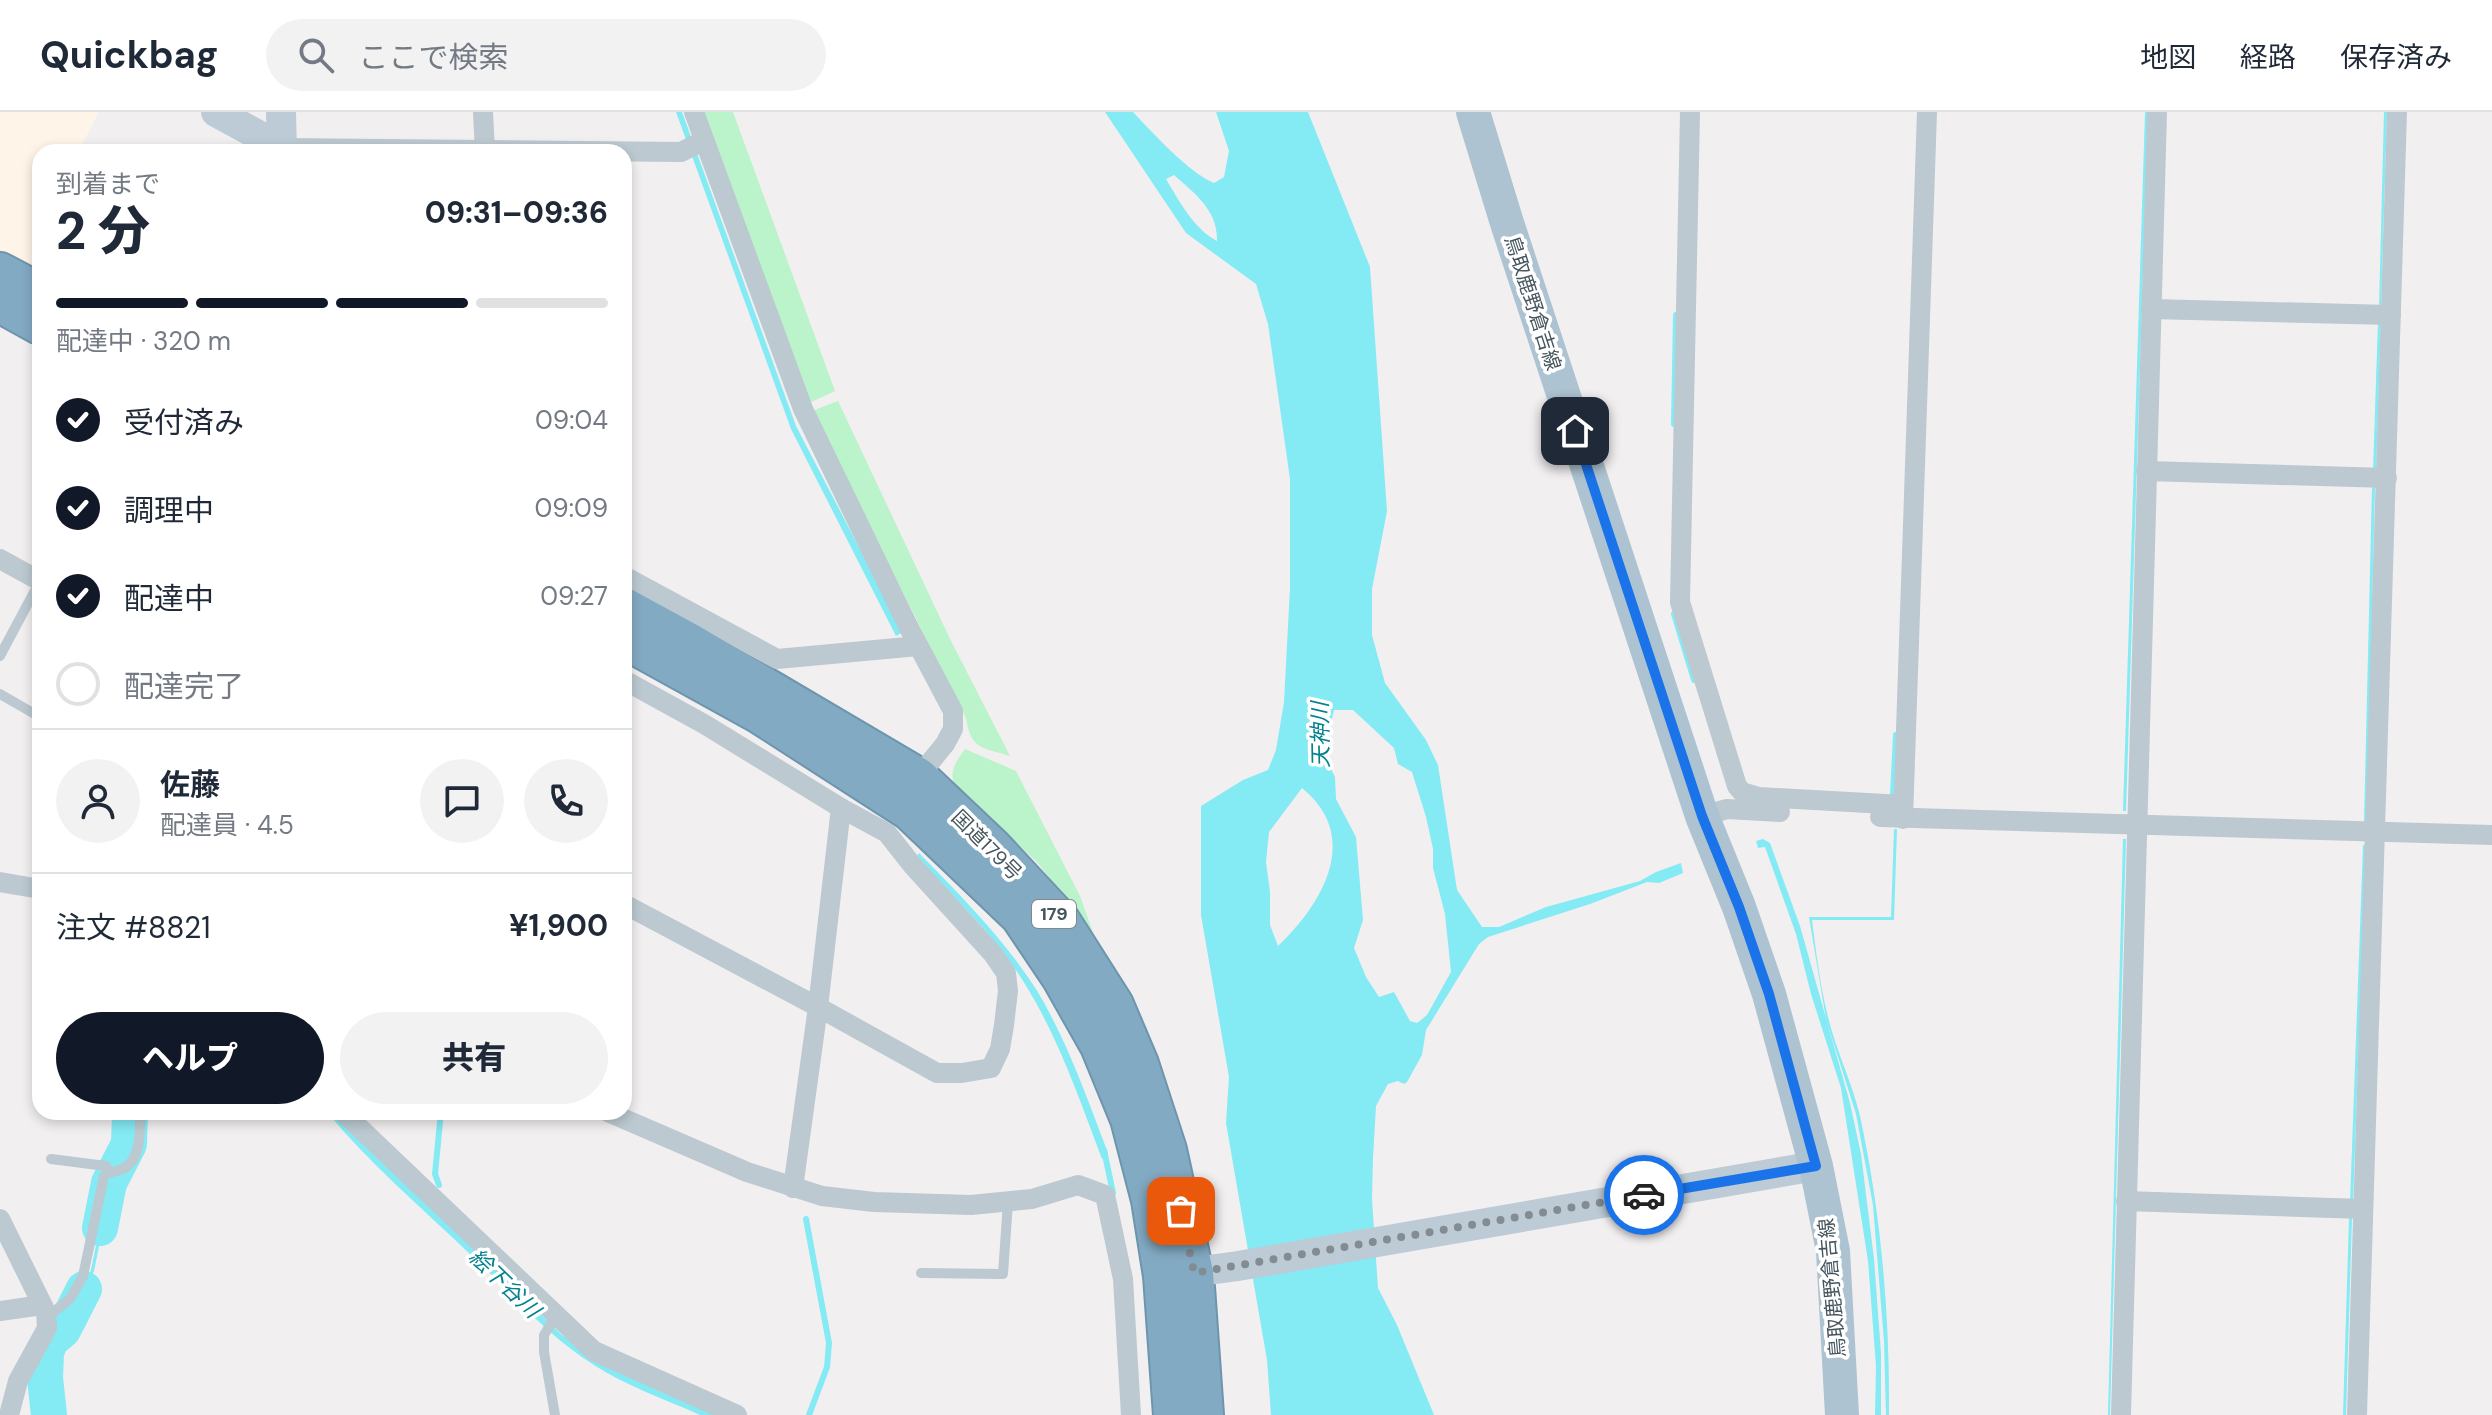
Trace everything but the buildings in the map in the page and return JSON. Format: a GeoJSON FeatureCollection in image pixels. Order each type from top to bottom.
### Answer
{"type":"FeatureCollection","features":[{"type":"Feature","properties":{"kind":"highway"},"geometry":{"type":"LineString","coordinates":[[0,272],[32,289]]}},
{"type":"Feature","properties":{"kind":"highway"},"geometry":{"type":"LineString","coordinates":[[0,303],[32,321]]}},
{"type":"Feature","properties":{"kind":"highway","name":"国道179号"},"geometry":{"type":"LineString","coordinates":[[632,611],[918,777],[993,848],[1060,920],[1114,1005],[1139,1064],[1167,1150],[1179,1274],[1204,1415]]}},
{"type":"Feature","properties":{"kind":"highway","name":"国道179号"},"geometry":{"type":"LineString","coordinates":[[632,643],[758,713],[910,811],[1020,916],[1061,977],[1100,1046],[1130,1119],[1151,1200],[1179,1274],[1173,1415]]}},
{"type":"Feature","properties":{"kind":"main road","name":"鳥取鹿野倉吉線"},"geometry":{"type":"LineString","coordinates":[[1473,112],[1511,238],[1702,816],[1739,907],[1769,994],[1816,1166],[1833,1251],[1842,1415]]}},
{"type":"Feature","properties":{"kind":"street"},"geometry":{"type":"LineString","coordinates":[[216,112],[272,144]]}},
{"type":"Feature","properties":{"kind":"street"},"geometry":{"type":"LineString","coordinates":[[281,112],[282,144]]}},
{"type":"Feature","properties":{"kind":"street"},"geometry":{"type":"LineString","coordinates":[[483,112],[485,144]]}},
{"type":"Feature","properties":{"kind":"street"},"geometry":{"type":"LineString","coordinates":[[694,112],[803,409],[918,646],[953,711],[953,729],[918,777]]}},
{"type":"Feature","properties":{"kind":"street"},"geometry":{"type":"LineString","coordinates":[[1690,112],[1680,602],[1737,786],[1742,792],[1759,797],[1903,812]]}},
{"type":"Feature","properties":{"kind":"street"},"geometry":{"type":"LineString","coordinates":[[1903,812],[1927,112]]}},
{"type":"Feature","properties":{"kind":"street"},"geometry":{"type":"LineString","coordinates":[[2121,1415],[2157,112]]}},
{"type":"Feature","properties":{"kind":"street"},"geometry":{"type":"LineString","coordinates":[[2357,1415],[2397,112]]}},
{"type":"Feature","properties":{"kind":"street"},"geometry":{"type":"LineString","coordinates":[[632,152],[681,152],[703,141]]}},
{"type":"Feature","properties":{"kind":"street"},"geometry":{"type":"LineString","coordinates":[[2151,309],[2391,315]]}},
{"type":"Feature","properties":{"kind":"street"},"geometry":{"type":"LineString","coordinates":[[2146,471],[2387,478]]}},
{"type":"Feature","properties":{"kind":"street"},"geometry":{"type":"LineString","coordinates":[[0,559],[32,577]]}},
{"type":"Feature","properties":{"kind":"street"},"geometry":{"type":"LineString","coordinates":[[632,580],[777,659],[918,646]]}},
{"type":"Feature","properties":{"kind":"street"},"geometry":{"type":"LineString","coordinates":[[632,684],[887,833],[993,954],[1006,973],[1008,991],[1000,1049],[991,1068],[937,1073],[632,908]]}},
{"type":"Feature","properties":{"kind":"street"},"geometry":{"type":"LineString","coordinates":[[793,1188],[841,808]]}},
{"type":"Feature","properties":{"kind":"street"},"geometry":{"type":"LineString","coordinates":[[1702,816],[1727,809],[1903,812],[2137,826],[2492,835]]}},
{"type":"Feature","properties":{"kind":"street"},"geometry":{"type":"LineString","coordinates":[[0,882],[32,888]]}},
{"type":"Feature","properties":{"kind":"street"},"geometry":{"type":"LineString","coordinates":[[351,1120],[594,1351],[737,1415]]}},
{"type":"Feature","properties":{"kind":"street"},"geometry":{"type":"LineString","coordinates":[[627,1120],[747,1172],[822,1196],[874,1202],[971,1205],[1032,1199],[1078,1185],[1105,1195],[1123,1279],[1131,1415]]}},
{"type":"Feature","properties":{"kind":"street"},"geometry":{"type":"LineString","coordinates":[[1179,1274],[1816,1166]]}},
{"type":"Feature","properties":{"kind":"street"},"geometry":{"type":"LineString","coordinates":[[2126,1201],[2363,1209]]}},
{"type":"Feature","properties":{"kind":"street"},"geometry":{"type":"LineString","coordinates":[[0,1219],[44,1311],[47,1328],[18,1381],[9,1415]]}},
{"type":"Feature","properties":{"kind":"street"},"geometry":{"type":"LineString","coordinates":[[0,1311],[44,1311]]}},
{"type":"Feature","properties":{"kind":"lane"},"geometry":{"type":"LineString","coordinates":[[0,656],[32,596]]}},
{"type":"Feature","properties":{"kind":"lane"},"geometry":{"type":"LineString","coordinates":[[0,694],[32,712]]}},
{"type":"Feature","properties":{"kind":"lane"},"geometry":{"type":"LineString","coordinates":[[44,1311],[70,1299],[83,1276],[104,1176],[133,1161],[140,1120]]}},
{"type":"Feature","properties":{"kind":"lane"},"geometry":{"type":"LineString","coordinates":[[51,1159],[106,1166],[109,1172]]}},
{"type":"Feature","properties":{"kind":"lane"},"geometry":{"type":"LineString","coordinates":[[921,1273],[1003,1274],[1008,1202]]}},
{"type":"Feature","properties":{"kind":"lane"},"geometry":{"type":"LineString","coordinates":[[555,1317],[544,1335],[544,1352],[555,1415]]}},
{"type":"Feature","properties":{"kind":"shaded area"},"geometry":{"type":"Polygon","coordinates":[[[0,112],[99,112],[82,144],[32,144],[32,266],[0,250],[0,112]]]}},
{"type":"Feature","properties":{"kind":"green space"},"geometry":{"type":"Polygon","coordinates":[[[704,112],[733,112],[835,391],[809,403],[704,112]]]}},
{"type":"Feature","properties":{"kind":"green space"},"geometry":{"type":"Polygon","coordinates":[[[838,401],[950,639],[1010,756],[979,746],[971,736],[966,718],[812,411],[838,401]]]}},
{"type":"Feature","properties":{"kind":"green space"},"geometry":{"type":"Polygon","coordinates":[[[965,749],[1016,771],[1080,896],[1094,935],[1037,862],[957,789],[952,773],[965,749]]]}},
{"type":"Feature","properties":{"kind":"water"},"geometry":{"type":"Polygon","coordinates":[[[676,112],[682,112],[796,426],[903,632],[896,636],[791,429],[676,112]]]}},
{"type":"Feature","properties":{"kind":"water","name":"天神川"},"geometry":{"type":"Polygon","coordinates":[[[1105,112],[1133,112],[1182,161],[1214,183],[1224,177],[1229,151],[1216,112],[1308,112],[1370,267],[1387,511],[1372,589],[1372,635],[1385,683],[1426,740],[1438,765],[1457,890],[1482,927],[1499,927],[1546,907],[1640,881],[1681,863],[1683,873],[1659,883],[1647,882],[1488,937],[1479,944],[1426,1030],[1422,1055],[1407,1082],[1388,1084],[1376,1106],[1372,1199],[1378,1288],[1397,1325],[1434,1415],[1271,1415],[1267,1360],[1226,1123],[1229,1077],[1201,915],[1201,806],[1243,780],[1268,770],[1276,750],[1284,702],[1290,588],[1290,479],[1268,324],[1256,284],[1186,233],[1105,112]],[[1174,175],[1166,179],[1182,205],[1194,222],[1217,241],[1214,220],[1209,212],[1174,175]],[[1334,710],[1327,739],[1327,761],[1335,777],[1336,799],[1356,837],[1363,920],[1354,948],[1366,977],[1379,997],[1394,992],[1410,1021],[1417,1023],[1427,1015],[1451,972],[1445,914],[1433,868],[1433,849],[1412,772],[1398,764],[1394,748],[1353,710],[1334,710]],[[1302,788],[1269,832],[1266,862],[1270,925],[1278,946],[1309,910],[1321,890],[1333,848],[1330,827],[1320,807],[1302,788]]]}},
{"type":"Feature","properties":{"kind":"water"},"geometry":{"type":"Polygon","coordinates":[[[2145,112],[2148,112],[2126,811],[2123,811],[2145,112]]]}},
{"type":"Feature","properties":{"kind":"water"},"geometry":{"type":"Polygon","coordinates":[[[2384,112],[2387,112],[2381,308],[2379,307],[2384,112]]]}},
{"type":"Feature","properties":{"kind":"water"},"geometry":{"type":"Polygon","coordinates":[[[2378,321],[2381,321],[2376,471],[2373,471],[2378,321]]]}},
{"type":"Feature","properties":{"kind":"water"},"geometry":{"type":"Polygon","coordinates":[[[2375,486],[2367,822],[2364,822],[2372,487],[2375,486]]]}},
{"type":"Feature","properties":{"kind":"water"},"geometry":{"type":"Polygon","coordinates":[[[1894,829],[1897,829],[1894,920],[1812,920],[1825,1005],[1860,1116],[1874,1190],[1886,1302],[1889,1415],[1886,1415],[1884,1341],[1873,1205],[1856,1114],[1826,1019],[1809,917],[1891,917],[1894,829]]]}},
{"type":"Feature","properties":{"kind":"water"},"geometry":{"type":"Polygon","coordinates":[[[1763,839],[1770,843],[1800,926],[1850,1103],[1861,1154],[1874,1259],[1881,1353],[1881,1415],[1875,1415],[1876,1366],[1868,1261],[1841,1088],[1811,994],[1796,934],[1765,847],[1758,848],[1756,841],[1763,839]]]}},
{"type":"Feature","properties":{"kind":"water"},"geometry":{"type":"Polygon","coordinates":[[[2123,839],[2126,839],[2108,1415],[2123,839]]]}},
{"type":"Feature","properties":{"kind":"water"},"geometry":{"type":"Polygon","coordinates":[[[2363,845],[2366,845],[2353,1203],[2350,1203],[2363,845]]]}},
{"type":"Feature","properties":{"kind":"water"},"geometry":{"type":"Polygon","coordinates":[[[919,853],[996,935],[1036,989],[1084,1090],[1108,1153],[1102,1159],[1060,1051],[1028,989],[990,936],[916,857],[919,853]]]}},
{"type":"Feature","properties":{"kind":"water"},"geometry":{"type":"Polygon","coordinates":[[[334,1120],[340,1120],[562,1335],[600,1361],[715,1415],[700,1415],[632,1386],[606,1373],[560,1340],[334,1120]]]}},
{"type":"Feature","properties":{"kind":"water"},"geometry":{"type":"Polygon","coordinates":[[[109,1181],[112,1182],[94,1271],[63,1333],[61,1331],[91,1270],[109,1181]]]}},
{"type":"Feature","properties":{"kind":"water"},"geometry":{"type":"Polygon","coordinates":[[[2349,1218],[2352,1218],[2346,1415],[2343,1415],[2349,1218]]]}},
{"type":"Feature","properties":{"kind":"waterway"},"geometry":{"type":"LineString","coordinates":[[1674,424],[1676,315]]}},
{"type":"Feature","properties":{"kind":"waterway"},"geometry":{"type":"LineString","coordinates":[[1674,614],[1694,680]]}},
{"type":"Feature","properties":{"kind":"waterway"},"geometry":{"type":"LineString","coordinates":[[1893,795],[1896,735]]}},
{"type":"Feature","properties":{"kind":"waterway","name":"絵下谷川"},"geometry":{"type":"LineString","coordinates":[[100,1228],[109,1183],[129,1144],[130,1120]]}},
{"type":"Feature","properties":{"kind":"waterway"},"geometry":{"type":"LineString","coordinates":[[439,1185],[435,1174],[440,1120]]}},
{"type":"Feature","properties":{"kind":"waterway"},"geometry":{"type":"LineString","coordinates":[[1104,1150],[1113,1193]]}},
{"type":"Feature","properties":{"kind":"waterway"},"geometry":{"type":"LineString","coordinates":[[806,1219],[829,1343],[827,1367],[809,1415]]}},
{"type":"Feature","properties":{"kind":"waterway","name":"絵下谷川"},"geometry":{"type":"LineString","coordinates":[[49,1415],[46,1353],[50,1341],[63,1330],[84,1289]]}},
{"type":"Feature","properties":{"kind":"way so far"},"geometry":{"type":"LineString","coordinates":[[1181,1211],[1194,1273],[1644,1195]]}},
{"type":"Feature","properties":{"kind":"route"},"geometry":{"type":"LineString","coordinates":[[1575,431],[1702,816],[1739,907],[1769,994],[1816,1166],[1644,1195]]}}]}
